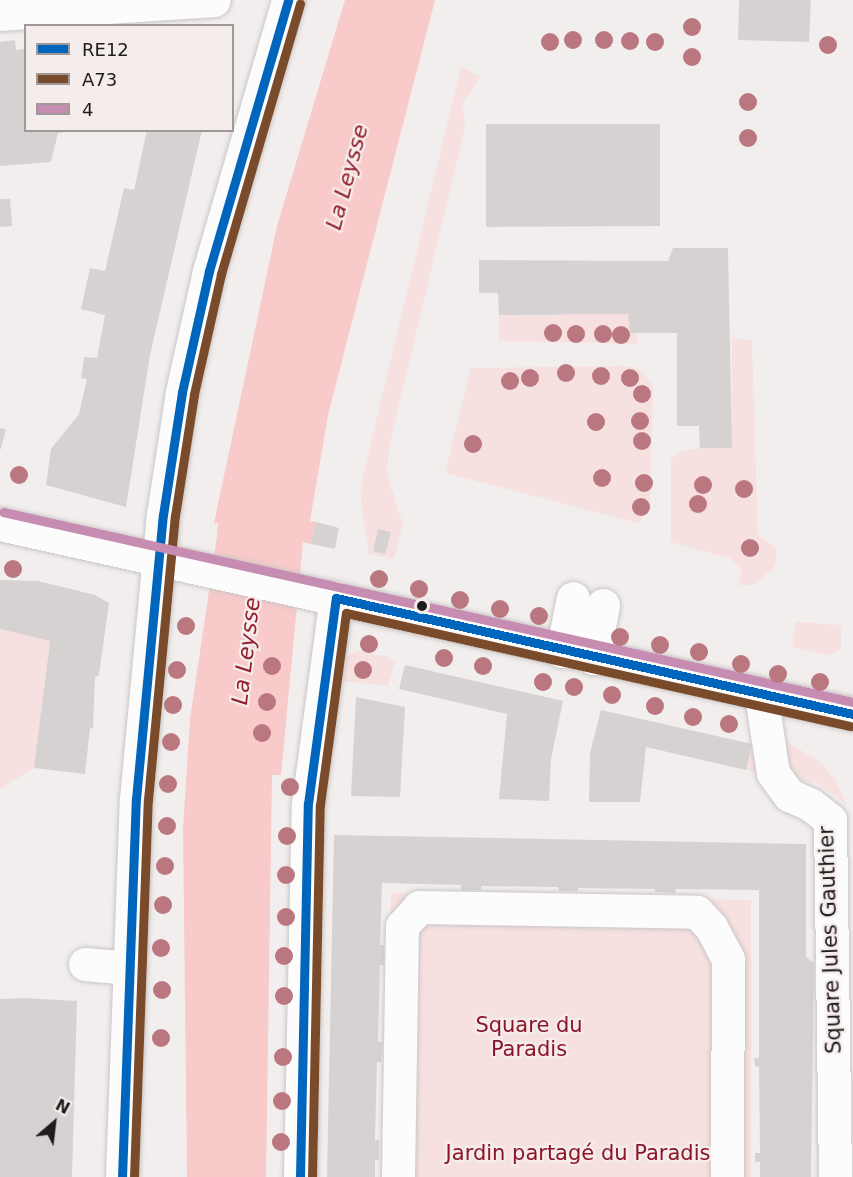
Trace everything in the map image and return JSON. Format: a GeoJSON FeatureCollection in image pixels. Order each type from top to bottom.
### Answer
{"type":"FeatureCollection","features":[{"type":"Feature","properties":{"kind":"main road"},"geometry":{"type":"LineString","coordinates":[[0,14],[214,0]]}},
{"type":"Feature","properties":{"kind":"main road"},"geometry":{"type":"LineString","coordinates":[[122,1177],[136,799],[157,560],[182,392],[209,271],[281,1]]}},
{"type":"Feature","properties":{"kind":"main road"},"geometry":{"type":"LineString","coordinates":[[0,525],[212,570],[562,651],[853,714]]}},
{"type":"Feature","properties":{"kind":"main road"},"geometry":{"type":"LineString","coordinates":[[300,1177],[308,804],[336,598]]}},
{"type":"Feature","properties":{"kind":"main road"},"geometry":{"type":"LineString","coordinates":[[562,651],[588,601],[594,658]]}},
{"type":"Feature","properties":{"kind":"main road","name":"Square Jules Gauthier"},"geometry":{"type":"LineString","coordinates":[[760,694],[774,773],[789,795],[811,805],[830,820],[835,1177]]}},
{"type":"Feature","properties":{"kind":"main road"},"geometry":{"type":"LineString","coordinates":[[398,1177],[402,926],[419,907],[697,912],[711,927],[728,959],[727,1177]]}},
{"type":"Feature","properties":{"kind":"main road"},"geometry":{"type":"LineString","coordinates":[[85,964],[129,968]]}},
{"type":"Feature","properties":{"kind":"green space"},"geometry":{"type":"Polygon","coordinates":[[[461,66],[480,77],[462,104],[465,127],[389,448],[387,474],[403,524],[394,559],[369,554],[361,501],[362,480],[461,66]]]}},
{"type":"Feature","properties":{"kind":"green space"},"geometry":{"type":"Polygon","coordinates":[[[628,314],[630,333],[637,334],[637,344],[499,341],[499,315],[628,314]]]}},
{"type":"Feature","properties":{"kind":"green space"},"geometry":{"type":"Polygon","coordinates":[[[732,337],[752,341],[758,535],[775,547],[777,557],[774,568],[754,585],[739,585],[741,569],[732,559],[671,542],[671,459],[680,452],[700,448],[732,448],[732,337]]]}},
{"type":"Feature","properties":{"kind":"green space"},"geometry":{"type":"Polygon","coordinates":[[[627,366],[640,370],[653,385],[650,507],[638,523],[445,473],[471,368],[627,366]]]}},
{"type":"Feature","properties":{"kind":"green space"},"geometry":{"type":"Polygon","coordinates":[[[796,622],[841,625],[841,648],[829,655],[792,647],[796,622]]]}},
{"type":"Feature","properties":{"kind":"green space"},"geometry":{"type":"Polygon","coordinates":[[[0,629],[50,641],[34,768],[0,789],[0,629]]]}},
{"type":"Feature","properties":{"kind":"green space"},"geometry":{"type":"Polygon","coordinates":[[[358,651],[389,657],[395,663],[388,686],[341,681],[348,655],[358,651]]]}},
{"type":"Feature","properties":{"kind":"green space"},"geometry":{"type":"Polygon","coordinates":[[[781,738],[820,762],[835,779],[846,804],[818,783],[746,770],[752,744],[781,738]]]}},
{"type":"Feature","properties":{"kind":"green space","name":"Square du Paradis"},"geometry":{"type":"Polygon","coordinates":[[[391,893],[751,900],[751,1177],[385,1177],[391,893]]]}},
{"type":"Feature","properties":{"kind":"water","name":"La Leysse"},"geometry":{"type":"Polygon","coordinates":[[[345,0],[435,0],[328,415],[310,521],[316,522],[311,544],[303,542],[281,775],[272,775],[266,1177],[187,1177],[183,828],[190,719],[217,537],[218,523],[214,523],[277,226],[345,0]]]}},
{"type":"Feature","properties":{"kind":"building"},"geometry":{"type":"Polygon","coordinates":[[[739,0],[811,0],[809,42],[738,40],[739,0]]]}},
{"type":"Feature","properties":{"kind":"building"},"geometry":{"type":"Polygon","coordinates":[[[15,40],[16,50],[24,49],[24,132],[65,132],[58,133],[51,162],[0,166],[0,42],[15,40]]]}},
{"type":"Feature","properties":{"kind":"building"},"geometry":{"type":"Polygon","coordinates":[[[486,124],[660,124],[660,226],[486,227],[486,124]]]}},
{"type":"Feature","properties":{"kind":"building"},"geometry":{"type":"Polygon","coordinates":[[[147,132],[202,132],[150,355],[126,507],[46,485],[51,449],[79,414],[87,379],[81,378],[84,357],[97,358],[105,315],[81,309],[90,268],[105,271],[124,188],[134,190],[147,132]]]}},
{"type":"Feature","properties":{"kind":"building"},"geometry":{"type":"Polygon","coordinates":[[[0,199],[10,199],[12,226],[0,227],[0,199]]]}},
{"type":"Feature","properties":{"kind":"building"},"geometry":{"type":"Polygon","coordinates":[[[673,248],[728,248],[732,448],[700,448],[699,426],[677,426],[677,333],[630,333],[628,314],[499,315],[498,293],[479,293],[479,260],[668,261],[673,248]]]}},
{"type":"Feature","properties":{"kind":"building"},"geometry":{"type":"Polygon","coordinates":[[[0,428],[6,429],[1,449],[0,449],[0,428]]]}},
{"type":"Feature","properties":{"kind":"building"},"geometry":{"type":"Polygon","coordinates":[[[316,522],[339,528],[335,549],[311,544],[316,522]]]}},
{"type":"Feature","properties":{"kind":"building"},"geometry":{"type":"Polygon","coordinates":[[[378,529],[391,532],[385,554],[373,551],[378,529]]]}},
{"type":"Feature","properties":{"kind":"building"},"geometry":{"type":"Polygon","coordinates":[[[0,580],[38,581],[95,595],[109,603],[99,675],[95,677],[93,729],[90,728],[85,774],[34,768],[50,641],[0,629],[0,580]]]}},
{"type":"Feature","properties":{"kind":"building"},"geometry":{"type":"Polygon","coordinates":[[[405,665],[563,701],[551,759],[549,801],[499,799],[507,714],[399,689],[405,665]]]}},
{"type":"Feature","properties":{"kind":"building"},"geometry":{"type":"Polygon","coordinates":[[[356,697],[405,707],[400,797],[351,796],[356,697]]]}},
{"type":"Feature","properties":{"kind":"building"},"geometry":{"type":"Polygon","coordinates":[[[601,710],[752,744],[746,770],[646,747],[640,802],[589,802],[590,753],[601,710]]]}},
{"type":"Feature","properties":{"kind":"building"},"geometry":{"type":"Polygon","coordinates":[[[334,835],[806,844],[806,957],[814,963],[811,1177],[760,1177],[760,1162],[755,1162],[755,1153],[760,1153],[759,1067],[755,1066],[754,1058],[759,1058],[759,890],[676,889],[675,893],[655,892],[655,889],[578,888],[578,891],[559,891],[558,887],[481,886],[481,890],[461,890],[461,885],[382,883],[380,945],[384,945],[384,965],[380,965],[378,1042],[382,1042],[381,1062],[377,1062],[375,1140],[379,1140],[379,1160],[375,1160],[375,1177],[327,1177],[334,835]]]}},
{"type":"Feature","properties":{"kind":"building"},"geometry":{"type":"Polygon","coordinates":[[[0,999],[77,1001],[72,1177],[0,1177],[0,999]]]}},
{"type":"Feature","properties":{"kind":"transit line","name":"RE12"},"geometry":{"type":"LineString","coordinates":[[122,1177],[136,799],[163,515],[182,392],[209,271],[288,0]]}},
{"type":"Feature","properties":{"kind":"transit line","name":"A73"},"geometry":{"type":"LineString","coordinates":[[134,1177],[148,800],[175,516],[194,394],[221,274],[300,3]]}},
{"type":"Feature","properties":{"kind":"transit line","name":"4"},"geometry":{"type":"LineString","coordinates":[[3,512],[853,702]]}},
{"type":"Feature","properties":{"kind":"transit line","name":"RE12"},"geometry":{"type":"LineString","coordinates":[[336,598],[853,714]]}},
{"type":"Feature","properties":{"kind":"transit line","name":"RE12"},"geometry":{"type":"LineString","coordinates":[[300,1177],[308,804],[336,598]]}},
{"type":"Feature","properties":{"kind":"transit line","name":"A73"},"geometry":{"type":"LineString","coordinates":[[312,1177],[320,805],[346,613],[850,726]]}},
{"type":"Feature","properties":{"kind":"park label","name":"Jardin partagé du Paradis"},"geometry":{"type":"Point","coordinates":[578,1153]}}]}
